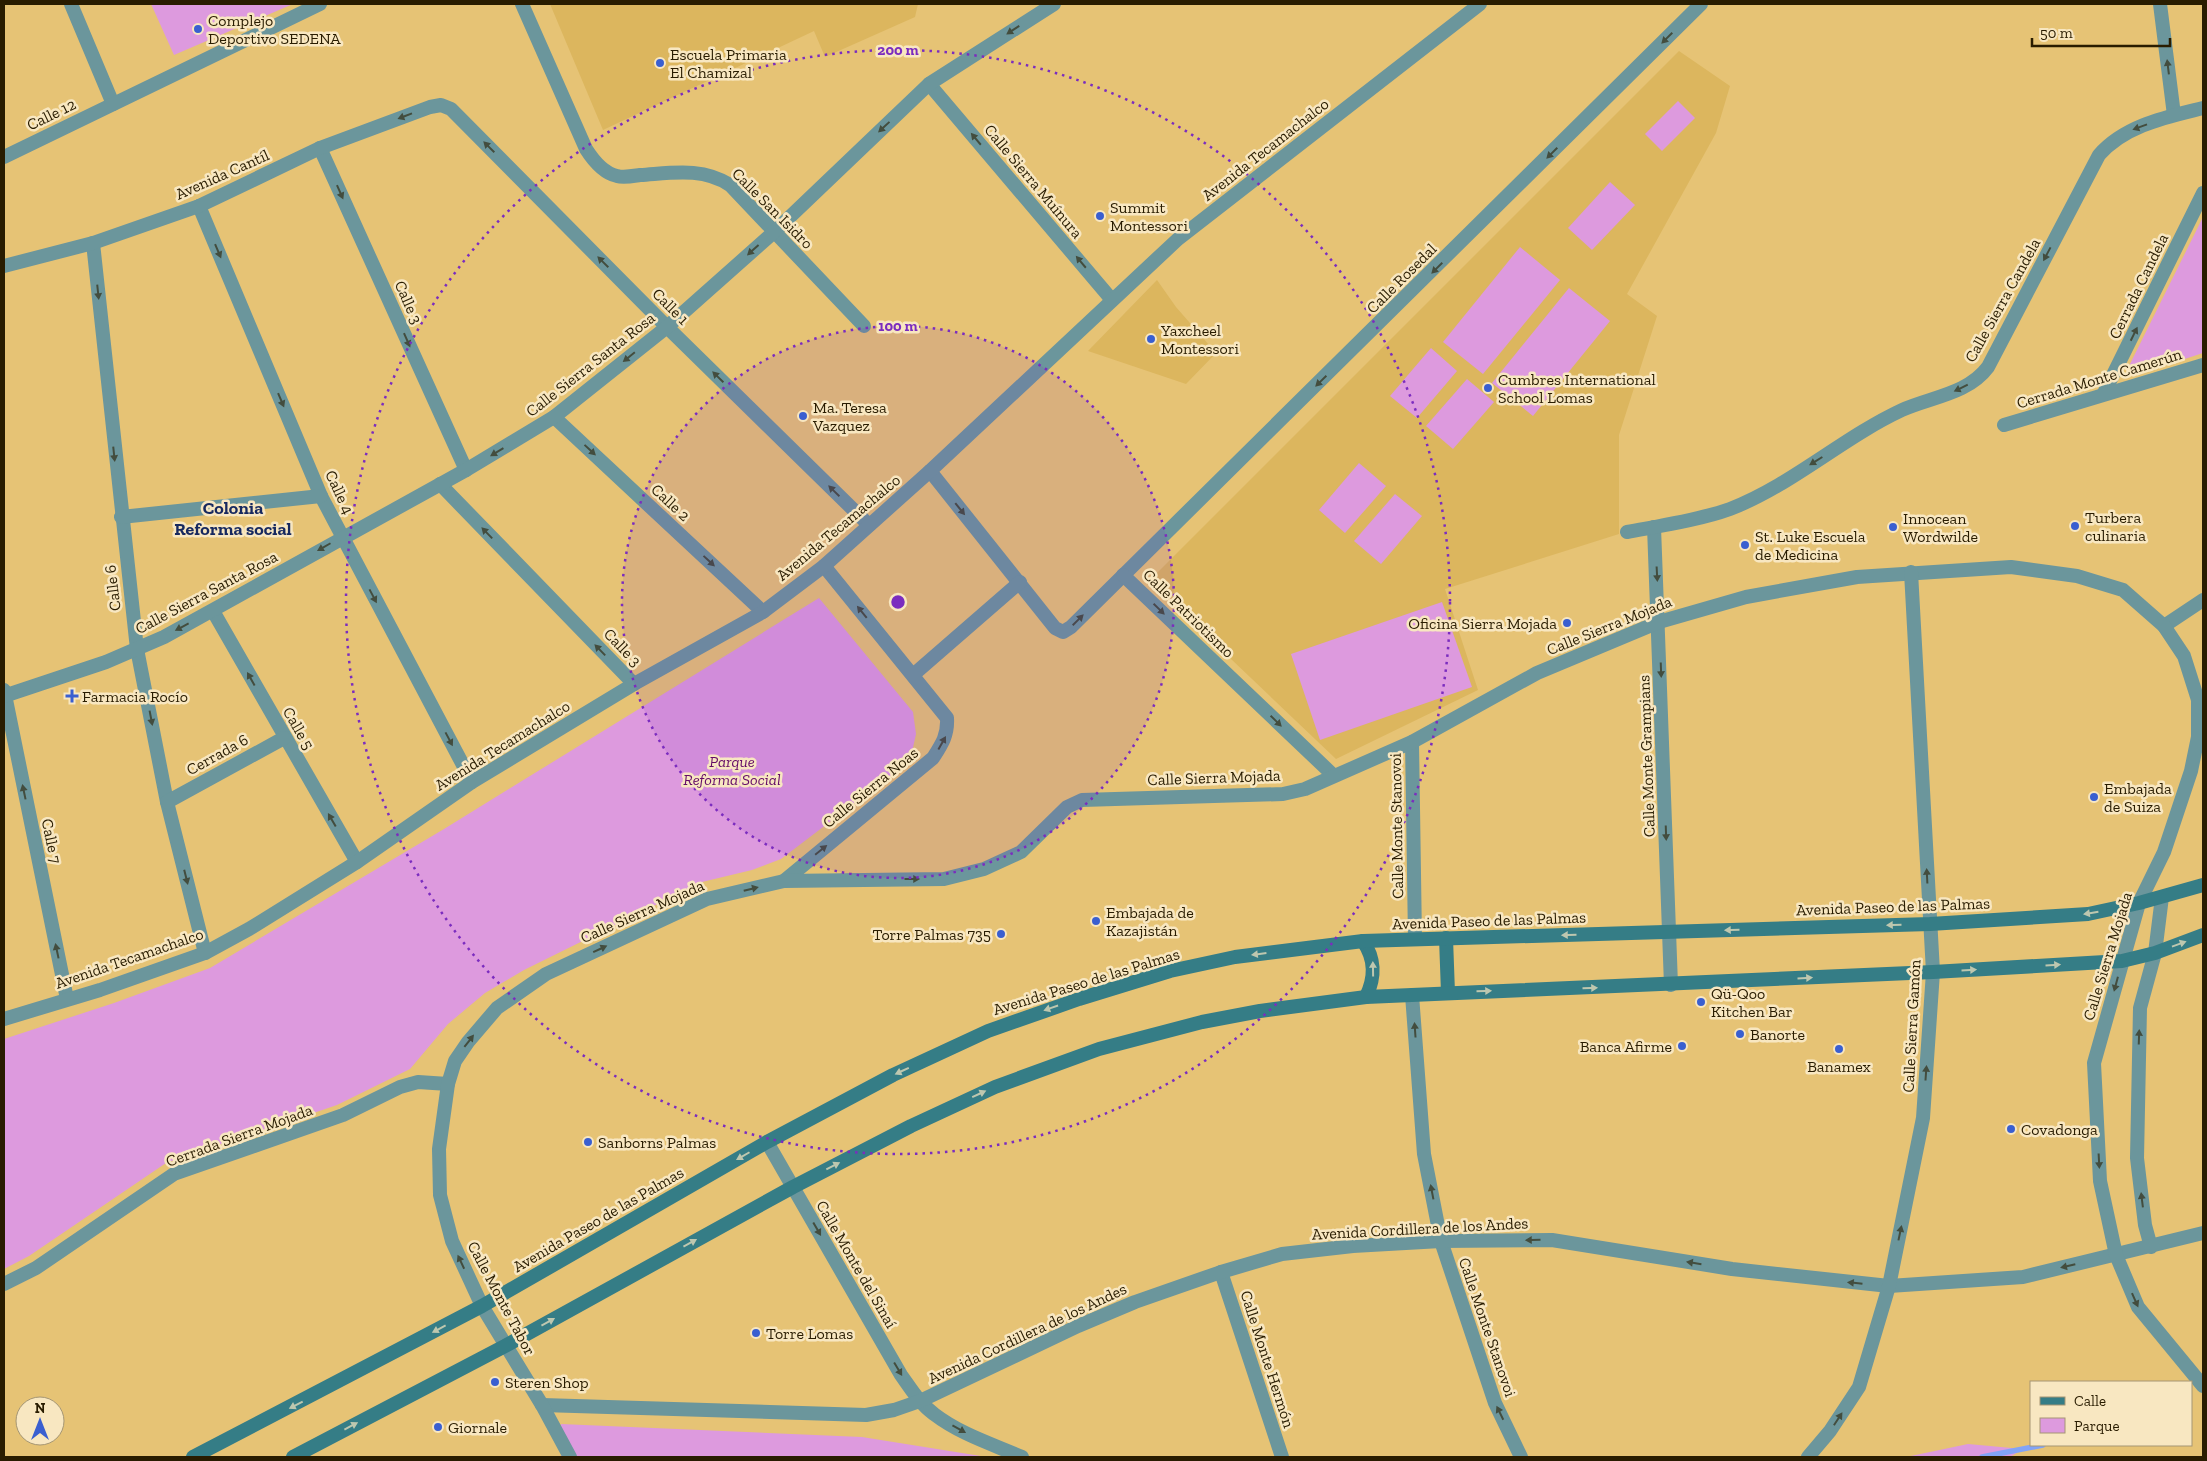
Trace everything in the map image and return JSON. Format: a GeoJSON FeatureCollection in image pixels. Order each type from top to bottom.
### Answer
{"type":"FeatureCollection","features":[{"type":"Feature","properties":{"kind":"main road","name":"Avenida Paseo de las Palmas"},"geometry":{"type":"LineString","coordinates":[[2181,892],[2203,879]]}},
{"type":"Feature","properties":{"kind":"main road","name":"Avenida Paseo de las Palmas"},"geometry":{"type":"LineString","coordinates":[[194,1457],[482,1306],[767,1142],[892,1075],[988,1031],[1078,999],[1170,971],[1235,957],[1363,941],[1930,924],[2088,914],[2139,903],[2203,885]]}},
{"type":"Feature","properties":{"kind":"main road"},"geometry":{"type":"LineString","coordinates":[[293,1457],[506,1346],[793,1186],[911,1126],[995,1087],[1099,1049],[1222,1018],[1314,1003],[1448,993],[1671,985],[2122,961],[2155,953],[2203,935]]}},
{"type":"Feature","properties":{"kind":"main road"},"geometry":{"type":"LineString","coordinates":[[1446,938],[1448,993]]}},
{"type":"Feature","properties":{"kind":"main road"},"geometry":{"type":"LineString","coordinates":[[1363,941],[1373,961],[1372,984],[1366,998]]}},
{"type":"Feature","properties":{"kind":"street"},"geometry":{"type":"LineString","coordinates":[[71,4],[113,104]]}},
{"type":"Feature","properties":{"kind":"street","name":"Calle 12"},"geometry":{"type":"LineString","coordinates":[[4,157],[320,4]]}},
{"type":"Feature","properties":{"kind":"street","name":"Calle Sierra Santa Rosa"},"geometry":{"type":"LineString","coordinates":[[4,694],[137,649],[213,611],[342,537],[466,470],[554,417],[666,326],[774,232],[929,84],[1054,4]]}},
{"type":"Feature","properties":{"kind":"street","name":"Avenida Tecamachalco"},"geometry":{"type":"LineString","coordinates":[[4,1019],[100,990],[205,953],[249,929],[357,862],[472,782],[634,684],[763,612],[824,566],[930,471],[1178,240],[1480,4]]}},
{"type":"Feature","properties":{"kind":"street","name":"Calle Rosedal"},"geometry":{"type":"LineString","coordinates":[[1123,575],[1701,4]]}},
{"type":"Feature","properties":{"kind":"street"},"geometry":{"type":"LineString","coordinates":[[2160,4],[2174,115]]}},
{"type":"Feature","properties":{"kind":"street","name":"Calle San Isidro"},"geometry":{"type":"LineString","coordinates":[[523,6],[586,149],[599,166],[618,177],[693,172],[716,177],[730,186],[864,326]]}},
{"type":"Feature","properties":{"kind":"street","name":"Calle Sierra Muínura"},"geometry":{"type":"LineString","coordinates":[[929,84],[1112,300]]}},
{"type":"Feature","properties":{"kind":"street","name":"Avenida Cantíl"},"geometry":{"type":"LineString","coordinates":[[4,266],[93,244],[199,206],[320,148],[430,107],[441,105],[451,109]]}},
{"type":"Feature","properties":{"kind":"street","name":"Calle Sierra Candela"},"geometry":{"type":"LineString","coordinates":[[1627,532],[1729,509],[1760,495],[1878,423],[1903,410],[1954,392],[1977,378],[1988,366],[2099,155],[2109,143],[2135,128],[2203,108]]}},
{"type":"Feature","properties":{"kind":"street","name":"Calle 1"},"geometry":{"type":"LineString","coordinates":[[451,109],[666,326],[869,525]]}},
{"type":"Feature","properties":{"kind":"street","name":"Calle 3"},"geometry":{"type":"LineString","coordinates":[[320,148],[466,470]]}},
{"type":"Feature","properties":{"kind":"street","name":"Cerrada Candela"},"geometry":{"type":"LineString","coordinates":[[2104,393],[2203,193]]}},
{"type":"Feature","properties":{"kind":"street","name":"Calle 4"},"geometry":{"type":"LineString","coordinates":[[199,206],[321,496],[472,782]]}},
{"type":"Feature","properties":{"kind":"street","name":"Calle 6"},"geometry":{"type":"LineString","coordinates":[[93,244],[121,517],[137,649],[167,802],[205,953]]}},
{"type":"Feature","properties":{"kind":"street","name":"Cerrada Monte Camerún"},"geometry":{"type":"LineString","coordinates":[[2004,425],[2104,393],[2203,365]]}},
{"type":"Feature","properties":{"kind":"street","name":"Calle 2"},"geometry":{"type":"LineString","coordinates":[[554,417],[763,612]]}},
{"type":"Feature","properties":{"kind":"street","name":"Calle Patriotismo"},"geometry":{"type":"LineString","coordinates":[[930,471],[1055,628],[1063,632],[1071,627],[1123,575],[1333,775]]}},
{"type":"Feature","properties":{"kind":"street","name":"Calle 3"},"geometry":{"type":"LineString","coordinates":[[440,484],[634,684]]}},
{"type":"Feature","properties":{"kind":"street"},"geometry":{"type":"LineString","coordinates":[[121,517],[321,496]]}},
{"type":"Feature","properties":{"kind":"street","name":"Calle Monte Grampians"},"geometry":{"type":"LineString","coordinates":[[1654,527],[1671,985]]}},
{"type":"Feature","properties":{"kind":"street","name":"Calle Sierra Noas"},"geometry":{"type":"LineString","coordinates":[[784,881],[933,758],[946,738],[947,718],[824,566]]}},
{"type":"Feature","properties":{"kind":"street","name":"Calle Sierra Mojada"},"geometry":{"type":"LineString","coordinates":[[448,1084],[455,1061],[468,1042],[497,1008],[546,974],[707,900],[784,881],[944,879],[984,869],[1021,852],[1067,807],[1082,800],[1283,794],[1304,789],[1412,742],[1537,674],[1659,622],[1746,597],[1857,577],[1912,572],[2011,567],[2077,576],[2123,590],[2164,626],[2184,656],[2198,700],[2198,737],[2191,771],[2164,852],[2139,903],[2094,1063],[2100,1181],[2116,1255],[2138,1306],[2203,1386]]}},
{"type":"Feature","properties":{"kind":"street","name":"Calle Sierra Gamón"},"geometry":{"type":"LineString","coordinates":[[1808,1457],[1830,1432],[1859,1388],[1889,1286],[1923,1118],[1933,972],[1912,572]]}},
{"type":"Feature","properties":{"kind":"street"},"geometry":{"type":"LineString","coordinates":[[912,675],[1020,582]]}},
{"type":"Feature","properties":{"kind":"street"},"geometry":{"type":"LineString","coordinates":[[2164,626],[2203,600]]}},
{"type":"Feature","properties":{"kind":"street","name":"Calle 5"},"geometry":{"type":"LineString","coordinates":[[213,611],[284,738],[357,862]]}},
{"type":"Feature","properties":{"kind":"street","name":"Calle 7"},"geometry":{"type":"LineString","coordinates":[[4,694],[66,999]]}},
{"type":"Feature","properties":{"kind":"street","name":"Cerrada 6"},"geometry":{"type":"LineString","coordinates":[[167,802],[284,738]]}},
{"type":"Feature","properties":{"kind":"street","name":"Calle Monte Stanovoi"},"geometry":{"type":"LineString","coordinates":[[1412,742],[1415,939]]}},
{"type":"Feature","properties":{"kind":"street"},"geometry":{"type":"LineString","coordinates":[[2151,1247],[2145,1225],[2137,1158],[2140,1008],[2155,953],[2162,897]]}},
{"type":"Feature","properties":{"kind":"street","name":"Calle Monte Stanovoi"},"geometry":{"type":"LineString","coordinates":[[1412,995],[1424,1154],[1441,1242],[1495,1403],[1521,1457]]}},
{"type":"Feature","properties":{"kind":"street","name":"Cerrada Sierra Mojada"},"geometry":{"type":"LineString","coordinates":[[4,1284],[36,1268],[174,1174],[343,1115],[400,1087],[418,1082],[448,1084]]}},
{"type":"Feature","properties":{"kind":"street","name":"Calle Monte Tabor"},"geometry":{"type":"LineString","coordinates":[[448,1084],[439,1149],[440,1195],[452,1241],[482,1306],[542,1405],[570,1457]]}},
{"type":"Feature","properties":{"kind":"street","name":"Calle Monte del Sinaí"},"geometry":{"type":"LineString","coordinates":[[767,1142],[901,1375],[920,1401]]}},
{"type":"Feature","properties":{"kind":"street","name":"Avenida Cordillera de los Andes"},"geometry":{"type":"LineString","coordinates":[[542,1405],[866,1415],[894,1410],[920,1401],[1078,1326],[1135,1302],[1221,1272],[1282,1254],[1353,1246],[1552,1240],[1732,1269],[1889,1286],[2023,1277],[2203,1233]]}},
{"type":"Feature","properties":{"kind":"street","name":"Calle Monte Hermón"},"geometry":{"type":"LineString","coordinates":[[1221,1272],[1282,1457]]}},
{"type":"Feature","properties":{"kind":"street"},"geometry":{"type":"LineString","coordinates":[[920,1401],[933,1414],[963,1432],[1022,1457]]}},
{"type":"Feature","properties":{"kind":"shaded area","name":"Escuela Primaria El Chamizal"},"geometry":{"type":"Polygon","coordinates":[[[550,4],[918,4],[915,17],[825,57],[814,31],[603,130],[550,4]]]}},
{"type":"Feature","properties":{"kind":"shaded area","name":"Cumbres International School Lomas"},"geometry":{"type":"Polygon","coordinates":[[[1679,51],[1730,86],[1716,133],[1627,294],[1657,316],[1619,435],[1619,534],[1445,589],[1478,690],[1336,759],[1149,581],[1679,51]]]}},
{"type":"Feature","properties":{"kind":"shaded area","name":"Yaxcheel Montessori"},"geometry":{"type":"Polygon","coordinates":[[[1157,280],[1176,307],[1216,353],[1186,384],[1088,351],[1157,280]]]}},
{"type":"Feature","properties":{"kind":"green space","name":"Complejo Deportivo SEDENA"},"geometry":{"type":"Polygon","coordinates":[[[151,4],[293,4],[174,55],[151,4]]]}},
{"type":"Feature","properties":{"kind":"green space"},"geometry":{"type":"Polygon","coordinates":[[[1678,101],[1695,118],[1662,151],[1645,134],[1678,101]]]}},
{"type":"Feature","properties":{"kind":"green space"},"geometry":{"type":"Polygon","coordinates":[[[1610,182],[1635,205],[1592,250],[1568,228],[1610,182]]]}},
{"type":"Feature","properties":{"kind":"green space"},"geometry":{"type":"Polygon","coordinates":[[[2203,217],[2203,353],[2142,373],[2128,368],[2203,217]]]}},
{"type":"Feature","properties":{"kind":"green space"},"geometry":{"type":"Polygon","coordinates":[[[1520,247],[1560,280],[1483,374],[1443,342],[1520,247]]]}},
{"type":"Feature","properties":{"kind":"green space"},"geometry":{"type":"Polygon","coordinates":[[[1569,288],[1610,321],[1533,416],[1492,383],[1569,288]]]}},
{"type":"Feature","properties":{"kind":"green space"},"geometry":{"type":"Polygon","coordinates":[[[1431,348],[1457,371],[1417,418],[1390,396],[1431,348]]]}},
{"type":"Feature","properties":{"kind":"green space"},"geometry":{"type":"Polygon","coordinates":[[[1467,379],[1494,402],[1453,449],[1426,426],[1467,379]]]}},
{"type":"Feature","properties":{"kind":"green space"},"geometry":{"type":"Polygon","coordinates":[[[1359,463],[1386,486],[1345,533],[1319,510],[1359,463]]]}},
{"type":"Feature","properties":{"kind":"green space"},"geometry":{"type":"Polygon","coordinates":[[[1395,494],[1422,516],[1381,564],[1354,541],[1395,494]]]}},
{"type":"Feature","properties":{"kind":"green space","name":"Parque Reforma Social"},"geometry":{"type":"Polygon","coordinates":[[[819,598],[913,712],[916,734],[910,761],[781,859],[752,870],[702,882],[524,970],[485,993],[448,1024],[410,1069],[337,1105],[166,1163],[29,1256],[4,1269],[4,1039],[114,1003],[210,968],[444,829],[819,598]]]}},
{"type":"Feature","properties":{"kind":"green space"},"geometry":{"type":"Polygon","coordinates":[[[1442,602],[1472,687],[1320,740],[1291,654],[1442,602]]]}},
{"type":"Feature","properties":{"kind":"green space"},"geometry":{"type":"Polygon","coordinates":[[[561,1424],[862,1437],[987,1457],[561,1457],[561,1424]]]}},
{"type":"Feature","properties":{"kind":"green space"},"geometry":{"type":"Polygon","coordinates":[[[1968,1444],[2023,1449],[2010,1457],[1906,1457],[1968,1444]]]}},
{"type":"Feature","properties":{"kind":"waterway"},"geometry":{"type":"LineString","coordinates":[[1982,1457],[2038,1446]]}},
{"type":"Feature","properties":{"kind":"place","name":"Complejo Deportivo SEDENA"},"geometry":{"type":"Point","coordinates":[198,29]}},
{"type":"Feature","properties":{"kind":"place","name":"Escuela Primaria El Chamizal"},"geometry":{"type":"Point","coordinates":[660,63]}},
{"type":"Feature","properties":{"kind":"place","name":"Summit Montessori"},"geometry":{"type":"Point","coordinates":[1100,216]}},
{"type":"Feature","properties":{"kind":"place","name":"Yaxcheel Montessori"},"geometry":{"type":"Point","coordinates":[1151,339]}},
{"type":"Feature","properties":{"kind":"place","name":"Cumbres International School Lomas"},"geometry":{"type":"Point","coordinates":[1488,388]}},
{"type":"Feature","properties":{"kind":"place","name":"Ma. Teresa Vazquez"},"geometry":{"type":"Point","coordinates":[803,416]}},
{"type":"Feature","properties":{"kind":"place","name":"Turbera culinaria"},"geometry":{"type":"Point","coordinates":[2075,526]}},
{"type":"Feature","properties":{"kind":"place","name":"Innocean Wordwilde"},"geometry":{"type":"Point","coordinates":[1893,527]}},
{"type":"Feature","properties":{"kind":"place","name":"St. Luke Escuela de Medicina"},"geometry":{"type":"Point","coordinates":[1745,545]}},
{"type":"Feature","properties":{"kind":"place","name":"Oficina Sierra Mojada"},"geometry":{"type":"Point","coordinates":[1567,623]}},
{"type":"Feature","properties":{"kind":"place","name":"Farmacia Rocío"},"geometry":{"type":"Point","coordinates":[72,696]}},
{"type":"Feature","properties":{"kind":"place","name":"Embajada de Suiza"},"geometry":{"type":"Point","coordinates":[2094,797]}},
{"type":"Feature","properties":{"kind":"place","name":"Embajada de Kazajistán"},"geometry":{"type":"Point","coordinates":[1096,921]}},
{"type":"Feature","properties":{"kind":"place","name":"Torre Palmas 735"},"geometry":{"type":"Point","coordinates":[1001,934]}},
{"type":"Feature","properties":{"kind":"place","name":"Qü-Qoo Kitchen Bar"},"geometry":{"type":"Point","coordinates":[1701,1002]}},
{"type":"Feature","properties":{"kind":"place","name":"Banorte"},"geometry":{"type":"Point","coordinates":[1740,1034]}},
{"type":"Feature","properties":{"kind":"place","name":"Banca Afirme"},"geometry":{"type":"Point","coordinates":[1682,1046]}},
{"type":"Feature","properties":{"kind":"place","name":"Banamex"},"geometry":{"type":"Point","coordinates":[1839,1049]}},
{"type":"Feature","properties":{"kind":"place","name":"Covadonga"},"geometry":{"type":"Point","coordinates":[2011,1129]}},
{"type":"Feature","properties":{"kind":"place","name":"Sanborns Palmas"},"geometry":{"type":"Point","coordinates":[588,1142]}},
{"type":"Feature","properties":{"kind":"place","name":"Torre Lomas"},"geometry":{"type":"Point","coordinates":[756,1333]}},
{"type":"Feature","properties":{"kind":"place","name":"Steren Shop"},"geometry":{"type":"Point","coordinates":[495,1382]}},
{"type":"Feature","properties":{"kind":"place","name":"Giornale"},"geometry":{"type":"Point","coordinates":[438,1427]}},
{"type":"Feature","properties":{"kind":"district","name":"Colonia Reforma social"},"geometry":{"type":"Point","coordinates":[233,518]}}]}
